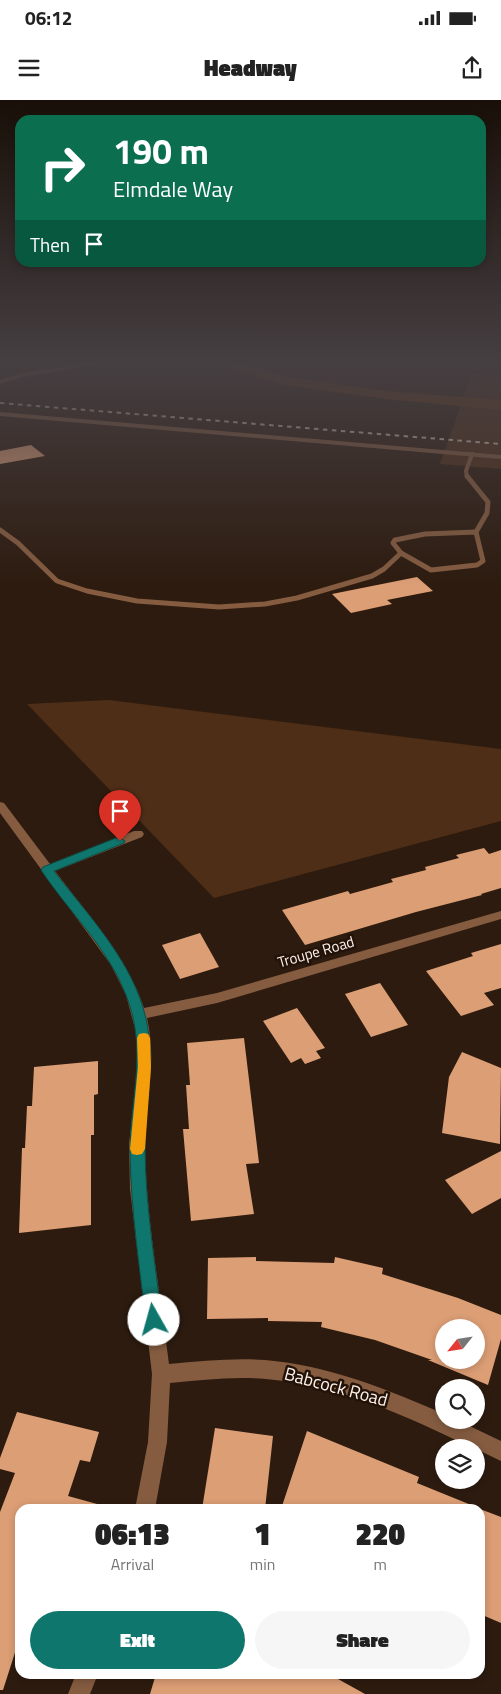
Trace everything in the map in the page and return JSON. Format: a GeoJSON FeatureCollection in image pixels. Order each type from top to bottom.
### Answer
{"type":"FeatureCollection","features":[{"type":"Feature","properties":{"kind":"street"},"geometry":{"type":"LineString","coordinates":[[0,806],[117,963],[129,986],[143,1032],[144,1067],[137,1144],[138,1189],[161,1374],[161,1404],[157,1448],[146,1504]]}},
{"type":"Feature","properties":{"kind":"street"},"geometry":{"type":"LineString","coordinates":[[47,870],[138,834]]}},
{"type":"Feature","properties":{"kind":"street","name":"Troupe Road"},"geometry":{"type":"LineString","coordinates":[[139,1014],[217,998],[501,915]]}},
{"type":"Feature","properties":{"kind":"street","name":"Babcock Road"},"geometry":{"type":"LineString","coordinates":[[161,1374],[244,1369],[278,1371],[308,1376],[347,1386],[399,1403],[501,1451]]}},
{"type":"Feature","properties":{"kind":"street"},"geometry":{"type":"LineString","coordinates":[[79,1694],[85,1679]]}},
{"type":"Feature","properties":{"kind":"lane"},"geometry":{"type":"LineString","coordinates":[[276,437],[501,457]]}},
{"type":"Feature","properties":{"kind":"lane"},"geometry":{"type":"LineString","coordinates":[[472,454],[466,471],[467,477],[489,501],[489,510],[476,532],[483,561],[477,565],[431,570],[401,553],[393,543],[395,540],[408,536],[443,532],[476,532]]}},
{"type":"Feature","properties":{"kind":"lane"},"geometry":{"type":"LineString","coordinates":[[0,530],[21,544],[48,574],[65,585],[105,595],[176,604],[230,606],[266,604],[362,580],[378,572],[401,553]]}},
{"type":"Feature","properties":{"kind":"shaded area"},"geometry":{"type":"Polygon","coordinates":[[[449,437],[501,437],[501,469],[440,464],[449,437]]]}},
{"type":"Feature","properties":{"kind":"shaded area"},"geometry":{"type":"Polygon","coordinates":[[[109,700],[501,749],[501,821],[214,898],[27,704],[109,700]]]}},
{"type":"Feature","properties":{"kind":"building"},"geometry":{"type":"Polygon","coordinates":[[[31,445],[45,456],[0,464],[0,451],[31,445]]]}},
{"type":"Feature","properties":{"kind":"building"},"geometry":{"type":"Polygon","coordinates":[[[417,577],[433,591],[387,600],[392,604],[351,613],[332,594],[417,577]]]}},
{"type":"Feature","properties":{"kind":"building"},"geometry":{"type":"Polygon","coordinates":[[[484,848],[489,854],[501,850],[501,888],[482,895],[416,912],[305,945],[282,910],[348,891],[350,894],[393,882],[391,879],[426,870],[425,867],[459,858],[456,855],[484,848]]]}},
{"type":"Feature","properties":{"kind":"building"},"geometry":{"type":"Polygon","coordinates":[[[200,933],[219,967],[180,979],[162,945],[200,933]]]}},
{"type":"Feature","properties":{"kind":"building"},"geometry":{"type":"Polygon","coordinates":[[[501,944],[501,988],[484,993],[494,1005],[461,1016],[426,971],[473,956],[471,953],[501,944]]]}},
{"type":"Feature","properties":{"kind":"building"},"geometry":{"type":"Polygon","coordinates":[[[380,983],[408,1025],[371,1037],[345,994],[380,983]]]}},
{"type":"Feature","properties":{"kind":"building"},"geometry":{"type":"Polygon","coordinates":[[[297,1008],[325,1048],[316,1051],[321,1058],[305,1064],[301,1058],[291,1063],[263,1021],[297,1008]]]}},
{"type":"Feature","properties":{"kind":"building"},"geometry":{"type":"Polygon","coordinates":[[[244,1038],[259,1163],[246,1164],[254,1214],[191,1221],[183,1129],[189,1129],[186,1085],[190,1085],[187,1043],[244,1038]]]}},
{"type":"Feature","properties":{"kind":"building"},"geometry":{"type":"Polygon","coordinates":[[[462,1052],[501,1068],[500,1144],[442,1133],[449,1077],[462,1052]]]}},
{"type":"Feature","properties":{"kind":"building"},"geometry":{"type":"Polygon","coordinates":[[[98,1061],[98,1094],[94,1095],[94,1135],[91,1135],[91,1225],[19,1233],[22,1148],[25,1148],[27,1106],[32,1106],[34,1067],[98,1061]]]}},
{"type":"Feature","properties":{"kind":"building"},"geometry":{"type":"Polygon","coordinates":[[[501,1151],[501,1198],[472,1214],[445,1180],[501,1151]]]}},
{"type":"Feature","properties":{"kind":"building"},"geometry":{"type":"Polygon","coordinates":[[[256,1257],[256,1261],[334,1263],[335,1257],[383,1268],[382,1274],[458,1298],[501,1315],[501,1339],[488,1385],[485,1384],[485,1379],[474,1379],[450,1369],[485,1369],[485,1319],[435,1319],[435,1363],[428,1360],[432,1360],[375,1340],[321,1327],[322,1322],[268,1321],[268,1318],[207,1319],[208,1258],[256,1257]]]}},
{"type":"Feature","properties":{"kind":"building"},"geometry":{"type":"Polygon","coordinates":[[[17,1412],[99,1432],[90,1462],[80,1460],[68,1496],[97,1504],[15,1504],[15,1653],[3,1690],[0,1690],[0,1512],[15,1473],[0,1469],[0,1458],[17,1412]]]}},
{"type":"Feature","properties":{"kind":"building"},"geometry":{"type":"Polygon","coordinates":[[[215,1428],[273,1436],[266,1504],[203,1504],[215,1428]]]}},
{"type":"Feature","properties":{"kind":"building"},"geometry":{"type":"Polygon","coordinates":[[[307,1431],[419,1477],[417,1483],[469,1504],[283,1504],[307,1431]]]}},
{"type":"Feature","properties":{"kind":"building"},"geometry":{"type":"Polygon","coordinates":[[[485,1511],[501,1517],[501,1623],[485,1616],[485,1511]]]}},
{"type":"Feature","properties":{"kind":"building"},"geometry":{"type":"Polygon","coordinates":[[[154,1679],[338,1679],[365,1694],[150,1694],[154,1679]]]}},
{"type":"Feature","properties":{"kind":"railway"},"geometry":{"type":"LineString","coordinates":[[420,437],[501,444]]}},
{"type":"Feature","properties":{"kind":"slow traffic"},"geometry":{"type":"LineString","coordinates":[[137,1149],[144,1067],[144,1038]]}},
{"type":"Feature","properties":{"kind":"route"},"geometry":{"type":"LineString","coordinates":[[120,841],[47,870],[117,963],[133,995],[139,1014],[143,1032],[144,1067],[137,1144],[138,1189],[154,1320]]}}]}
